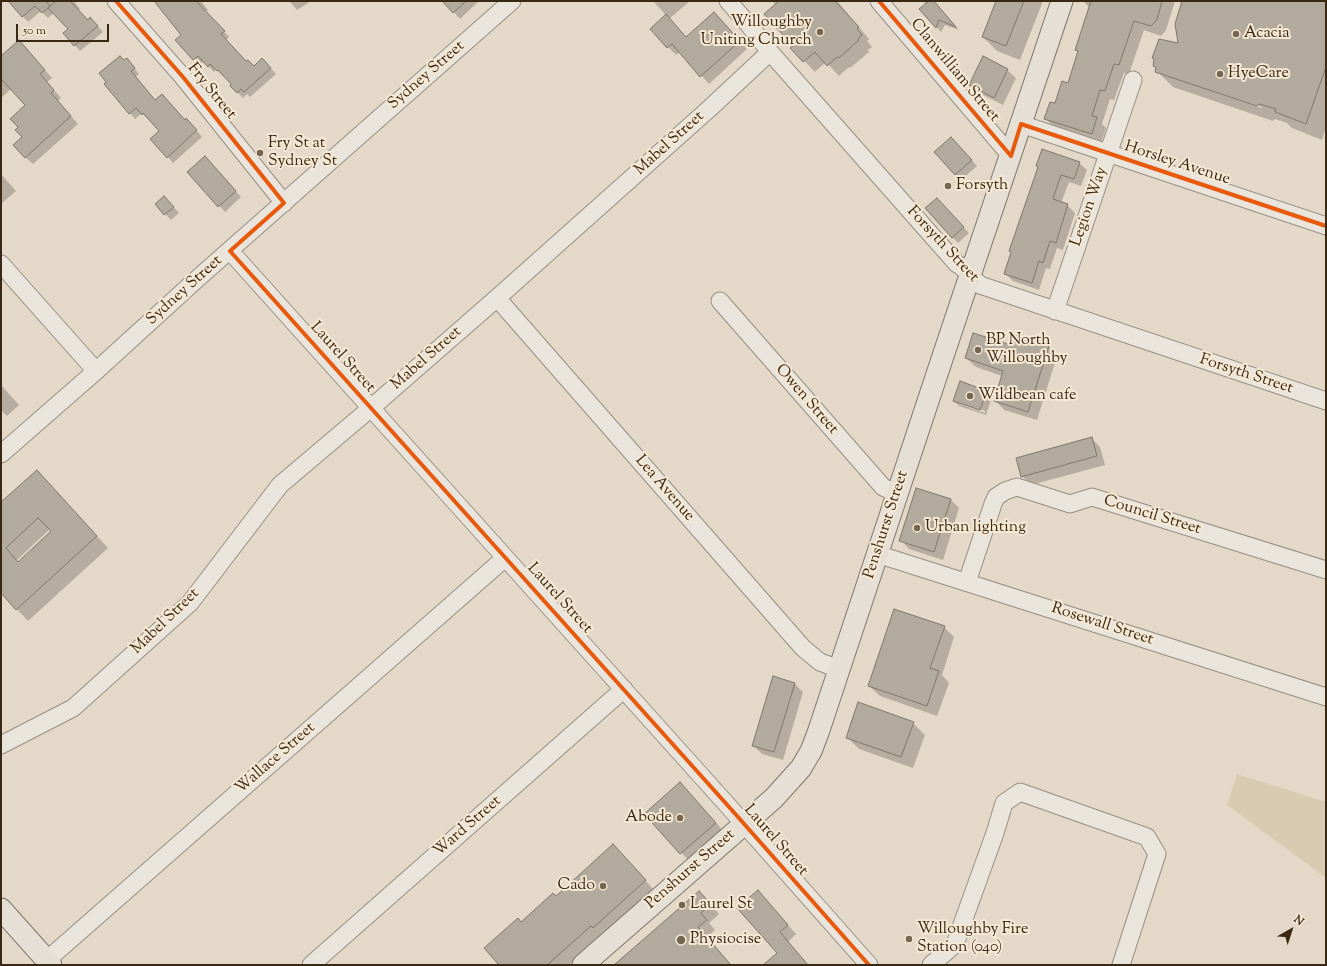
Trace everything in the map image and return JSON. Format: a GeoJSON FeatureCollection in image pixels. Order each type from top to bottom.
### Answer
{"type":"FeatureCollection","features":[{"type":"Feature","properties":{"kind":"main road","name":"Penshurst Street"},"geometry":{"type":"LineString","coordinates":[[583,965],[774,798],[801,768],[811,751],[1062,1]]}},
{"type":"Feature","properties":{"kind":"main road"},"geometry":{"type":"LineString","coordinates":[[1,909],[49,963]]}},
{"type":"Feature","properties":{"kind":"street","name":"Fry Street"},"geometry":{"type":"LineString","coordinates":[[116,1],[183,77],[284,203]]}},
{"type":"Feature","properties":{"kind":"street","name":"Sydney Street"},"geometry":{"type":"LineString","coordinates":[[1,454],[512,1]]}},
{"type":"Feature","properties":{"kind":"street","name":"Forsyth Street"},"geometry":{"type":"LineString","coordinates":[[728,1],[770,52],[957,264],[961,266],[980,285],[1326,401]]}},
{"type":"Feature","properties":{"kind":"street","name":"Clanwilliam Street"},"geometry":{"type":"LineString","coordinates":[[879,1],[1011,156]]}},
{"type":"Feature","properties":{"kind":"street","name":"Mabel Street"},"geometry":{"type":"LineString","coordinates":[[1,745],[73,708],[190,603],[280,485],[497,298],[710,108],[770,52]]}},
{"type":"Feature","properties":{"kind":"street","name":"Legion Way"},"geometry":{"type":"LineString","coordinates":[[1055,311],[1133,80]]}},
{"type":"Feature","properties":{"kind":"street","name":"Horsley Avenue"},"geometry":{"type":"LineString","coordinates":[[1021,124],[1326,226]]}},
{"type":"Feature","properties":{"kind":"street","name":"Laurel Street"},"geometry":{"type":"LineString","coordinates":[[230,251],[624,689],[869,965]]}},
{"type":"Feature","properties":{"kind":"street"},"geometry":{"type":"LineString","coordinates":[[1,264],[96,371]]}},
{"type":"Feature","properties":{"kind":"street","name":"Lea Avenue"},"geometry":{"type":"LineString","coordinates":[[497,298],[803,648],[820,662],[839,669]]}},
{"type":"Feature","properties":{"kind":"street","name":"Owen Street"},"geometry":{"type":"LineString","coordinates":[[720,301],[883,487],[897,494]]}},
{"type":"Feature","properties":{"kind":"street","name":"Council Street"},"geometry":{"type":"LineString","coordinates":[[967,582],[996,498],[1005,491],[1017,487],[1070,504],[1092,497],[1326,570]]}},
{"type":"Feature","properties":{"kind":"street","name":"Rosewall Street"},"geometry":{"type":"LineString","coordinates":[[877,554],[1326,696]]}},
{"type":"Feature","properties":{"kind":"street","name":"Wallace Street"},"geometry":{"type":"LineString","coordinates":[[49,963],[505,558]]}},
{"type":"Feature","properties":{"kind":"street","name":"Ward Street"},"geometry":{"type":"LineString","coordinates":[[312,965],[624,689]]}},
{"type":"Feature","properties":{"kind":"street"},"geometry":{"type":"LineString","coordinates":[[931,965],[955,944],[995,833],[1004,803],[1020,792],[1147,837],[1157,854],[1120,965]]}},
{"type":"Feature","properties":{"kind":"shaded area"},"geometry":{"type":"Polygon","coordinates":[[[1237,774],[1326,802],[1326,878],[1227,805],[1237,774]]]}},
{"type":"Feature","properties":{"kind":"building"},"geometry":{"type":"Polygon","coordinates":[[[8,1],[46,1],[50,6],[42,13],[35,6],[22,17],[8,1]]]}},
{"type":"Feature","properties":{"kind":"building"},"geometry":{"type":"Polygon","coordinates":[[[56,1],[70,1],[88,20],[90,17],[98,26],[74,46],[63,33],[68,29],[48,8],[56,1]]]}},
{"type":"Feature","properties":{"kind":"building"},"geometry":{"type":"Polygon","coordinates":[[[154,1],[196,1],[225,31],[221,34],[246,61],[248,60],[254,66],[262,58],[271,68],[244,92],[241,89],[237,93],[218,70],[217,71],[210,64],[208,67],[198,56],[193,60],[175,40],[181,35],[154,1]]]}},
{"type":"Feature","properties":{"kind":"building"},"geometry":{"type":"Polygon","coordinates":[[[442,1],[466,1],[453,13],[442,1]]]}},
{"type":"Feature","properties":{"kind":"building","name":"Willoughby Uniting Church"},"geometry":{"type":"Polygon","coordinates":[[[779,1],[835,1],[859,27],[857,29],[862,35],[858,39],[859,40],[839,58],[837,57],[827,66],[815,52],[803,62],[790,48],[793,46],[764,14],[779,1]]]}},
{"type":"Feature","properties":{"kind":"building"},"geometry":{"type":"Polygon","coordinates":[[[929,1],[934,1],[956,27],[939,20],[936,28],[919,9],[929,1]]]}},
{"type":"Feature","properties":{"kind":"building"},"geometry":{"type":"Polygon","coordinates":[[[996,1],[1024,1],[1006,46],[982,37],[996,1]]]}},
{"type":"Feature","properties":{"kind":"building"},"geometry":{"type":"Polygon","coordinates":[[[1091,1],[1162,1],[1157,20],[1151,26],[1134,21],[1119,65],[1114,64],[1105,91],[1100,90],[1092,116],[1097,117],[1092,134],[1044,119],[1050,102],[1055,103],[1062,81],[1068,83],[1078,51],[1075,50],[1091,1]]]}},
{"type":"Feature","properties":{"kind":"building"},"geometry":{"type":"Polygon","coordinates":[[[1182,1],[1326,1],[1326,67],[1306,124],[1275,112],[1276,109],[1259,104],[1257,106],[1155,72],[1156,67],[1153,66],[1154,59],[1152,58],[1159,39],[1178,43],[1175,24],[1182,1]]]}},
{"type":"Feature","properties":{"kind":"building"},"geometry":{"type":"Polygon","coordinates":[[[714,12],[740,41],[700,77],[672,44],[667,48],[650,29],[666,14],[686,37],[714,12]]]}},
{"type":"Feature","properties":{"kind":"building"},"geometry":{"type":"Polygon","coordinates":[[[19,40],[45,70],[40,74],[54,90],[51,93],[71,116],[25,158],[13,145],[22,137],[15,130],[18,127],[10,119],[25,105],[1,79],[1,56],[19,40]]]}},
{"type":"Feature","properties":{"kind":"building"},"geometry":{"type":"Polygon","coordinates":[[[120,56],[124,60],[127,58],[135,68],[131,71],[155,100],[162,94],[185,120],[186,118],[197,130],[167,158],[150,139],[159,131],[143,113],[142,115],[136,108],[129,114],[104,84],[106,82],[99,73],[120,56]]]}},
{"type":"Feature","properties":{"kind":"building"},"geometry":{"type":"Polygon","coordinates":[[[983,56],[1008,69],[994,98],[969,85],[983,56]]]}},
{"type":"Feature","properties":{"kind":"building"},"geometry":{"type":"Polygon","coordinates":[[[951,137],[972,160],[955,175],[934,152],[951,137]]]}},
{"type":"Feature","properties":{"kind":"building"},"geometry":{"type":"Polygon","coordinates":[[[1042,149],[1080,162],[1074,179],[1061,175],[1053,199],[1068,204],[1056,243],[1050,241],[1043,263],[1039,261],[1032,283],[1004,274],[1011,252],[1009,251],[1038,167],[1036,166],[1042,149]]]}},
{"type":"Feature","properties":{"kind":"building"},"geometry":{"type":"Polygon","coordinates":[[[205,156],[236,191],[218,207],[187,172],[205,156]]]}},
{"type":"Feature","properties":{"kind":"building"},"geometry":{"type":"Polygon","coordinates":[[[164,196],[174,207],[164,215],[155,204],[164,196]]]}},
{"type":"Feature","properties":{"kind":"building"},"geometry":{"type":"Polygon","coordinates":[[[937,198],[964,227],[952,238],[925,208],[937,198]]]}},
{"type":"Feature","properties":{"kind":"building"},"geometry":{"type":"Polygon","coordinates":[[[973,333],[1011,345],[1014,335],[1049,346],[1028,412],[994,401],[1003,371],[965,358],[973,333]]]}},
{"type":"Feature","properties":{"kind":"building","name":"Wildbean cafe"},"geometry":{"type":"Polygon","coordinates":[[[960,381],[987,391],[980,410],[953,401],[960,381]]]}},
{"type":"Feature","properties":{"kind":"building"},"geometry":{"type":"Polygon","coordinates":[[[1092,437],[1097,456],[1021,477],[1016,458],[1092,437]]]}},
{"type":"Feature","properties":{"kind":"building"},"geometry":{"type":"Polygon","coordinates":[[[37,470],[97,536],[16,610],[1,593],[1,502],[37,470]],[[38,518],[6,548],[18,562],[51,531],[38,518]]]}},
{"type":"Feature","properties":{"kind":"building"},"geometry":{"type":"Polygon","coordinates":[[[916,488],[951,499],[934,552],[899,541],[916,488]]]}},
{"type":"Feature","properties":{"kind":"building"},"geometry":{"type":"Polygon","coordinates":[[[894,609],[945,626],[930,668],[939,671],[927,706],[868,686],[894,609]]]}},
{"type":"Feature","properties":{"kind":"building"},"geometry":{"type":"Polygon","coordinates":[[[773,676],[795,683],[774,752],[752,746],[773,676]]]}},
{"type":"Feature","properties":{"kind":"building"},"geometry":{"type":"Polygon","coordinates":[[[858,702],[914,722],[901,757],[846,738],[858,702]]]}},
{"type":"Feature","properties":{"kind":"building","name":"Abode"},"geometry":{"type":"Polygon","coordinates":[[[680,782],[716,823],[680,854],[644,814],[680,782]]]}},
{"type":"Feature","properties":{"kind":"building"},"geometry":{"type":"Polygon","coordinates":[[[613,844],[646,880],[593,928],[591,926],[547,965],[499,965],[484,948],[518,918],[521,922],[553,893],[556,896],[613,844]]]}},
{"type":"Feature","properties":{"kind":"building"},"geometry":{"type":"Polygon","coordinates":[[[758,890],[788,925],[780,932],[808,965],[763,965],[777,953],[737,908],[758,890]]]}},
{"type":"Feature","properties":{"kind":"building"},"geometry":{"type":"Polygon","coordinates":[[[699,891],[711,904],[701,913],[707,920],[698,927],[731,965],[614,965],[699,891]]]}},
{"type":"Feature","properties":{"kind":"cycle path"},"geometry":{"type":"LineString","coordinates":[[116,1],[183,77],[284,203],[230,251],[869,965]]}},
{"type":"Feature","properties":{"kind":"cycle path"},"geometry":{"type":"LineString","coordinates":[[879,1],[1011,156]]}},
{"type":"Feature","properties":{"kind":"cycle path"},"geometry":{"type":"LineString","coordinates":[[1011,156],[1021,124],[1326,226]]}},
{"type":"Feature","properties":{"kind":"place","name":"Willoughby Uniting Church"},"geometry":{"type":"Point","coordinates":[820,32]}},
{"type":"Feature","properties":{"kind":"place","name":"Acacia"},"geometry":{"type":"Point","coordinates":[1236,34]}},
{"type":"Feature","properties":{"kind":"place","name":"HyeCare"},"geometry":{"type":"Point","coordinates":[1220,74]}},
{"type":"Feature","properties":{"kind":"place","name":"Fry St at Sydney St"},"geometry":{"type":"Point","coordinates":[260,153]}},
{"type":"Feature","properties":{"kind":"place","name":"Forsyth"},"geometry":{"type":"Point","coordinates":[948,186]}},
{"type":"Feature","properties":{"kind":"place","name":"BP North Willoughby"},"geometry":{"type":"Point","coordinates":[978,350]}},
{"type":"Feature","properties":{"kind":"place","name":"Wildbean cafe"},"geometry":{"type":"Point","coordinates":[970,396]}},
{"type":"Feature","properties":{"kind":"place","name":"Urban lighting"},"geometry":{"type":"Point","coordinates":[917,528]}},
{"type":"Feature","properties":{"kind":"place","name":"Abode"},"geometry":{"type":"Point","coordinates":[680,818]}},
{"type":"Feature","properties":{"kind":"place","name":"Cado"},"geometry":{"type":"Point","coordinates":[603,886]}},
{"type":"Feature","properties":{"kind":"place","name":"Laurel St"},"geometry":{"type":"Point","coordinates":[682,905]}},
{"type":"Feature","properties":{"kind":"place","name":"Willoughby Fire Station (040)"},"geometry":{"type":"Point","coordinates":[909,939]}},
{"type":"Feature","properties":{"kind":"place","name":"Physiocise"},"geometry":{"type":"Point","coordinates":[681,940]}}]}
